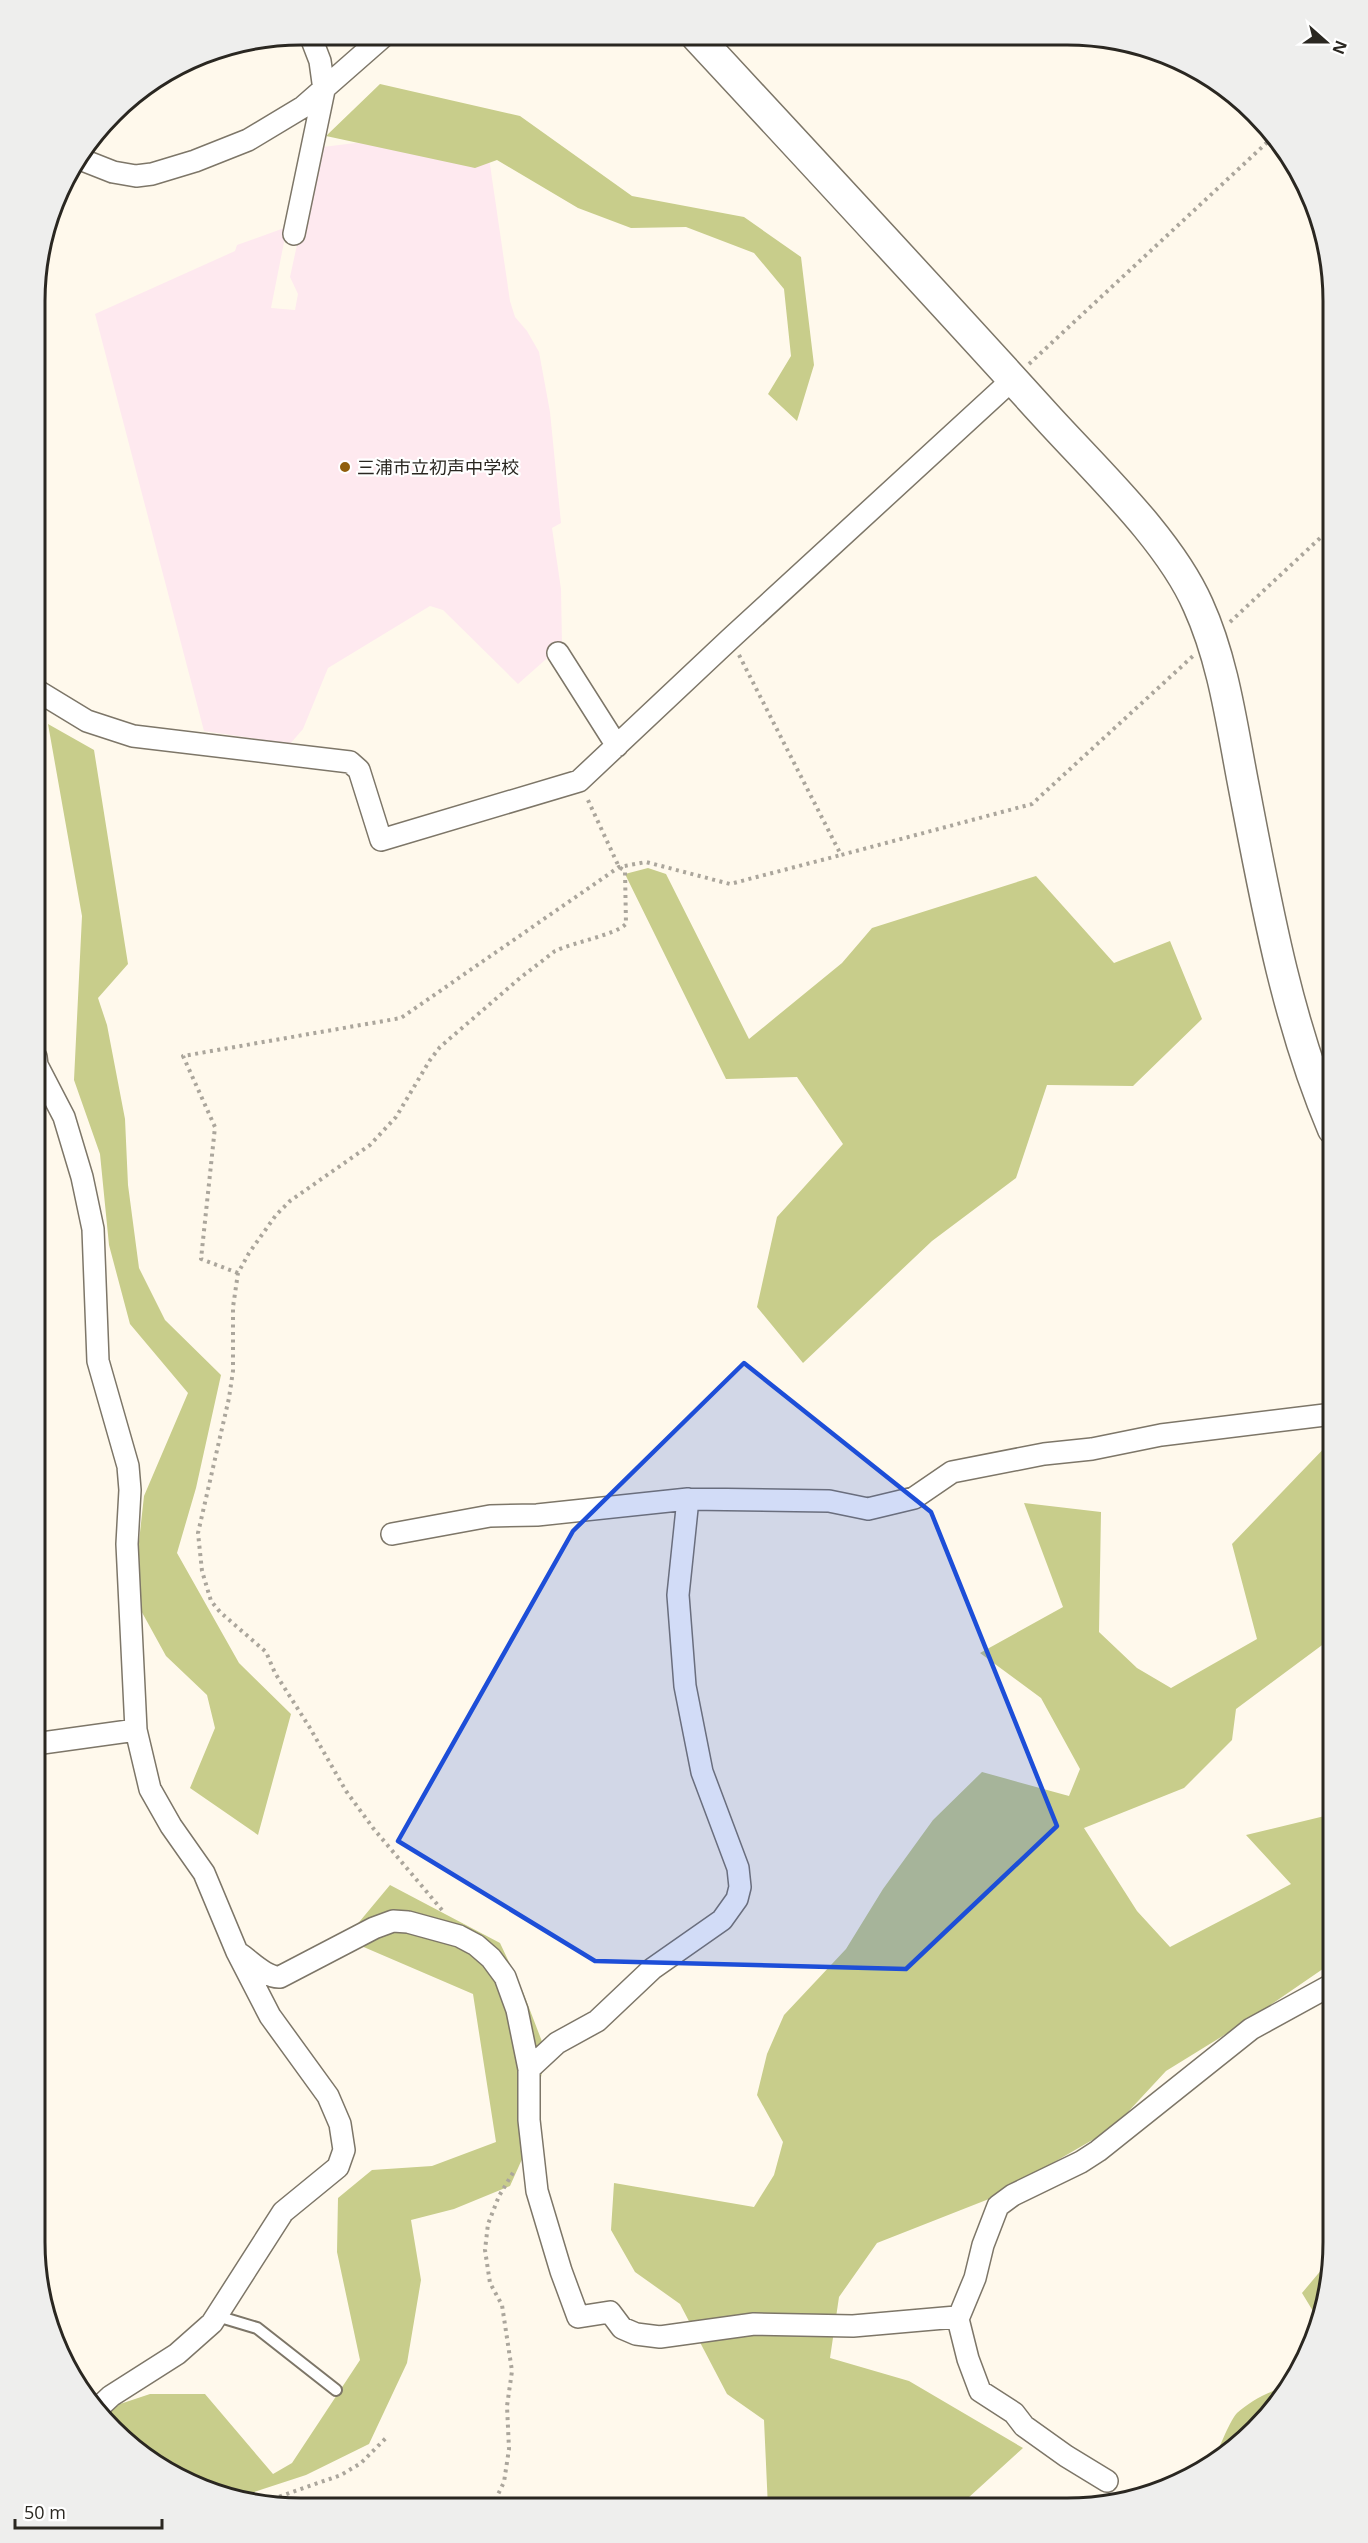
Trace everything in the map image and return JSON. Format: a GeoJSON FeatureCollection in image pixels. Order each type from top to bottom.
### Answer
{"type":"FeatureCollection","features":[{"type":"Feature","properties":{"kind":"street"},"geometry":{"type":"LineString","coordinates":[[294,234],[324,90],[320,61],[314,45]]}},
{"type":"Feature","properties":{"kind":"street"},"geometry":{"type":"LineString","coordinates":[[86,162],[113,172],[136,176],[152,174],[195,161],[248,140],[303,107],[374,45]]}},
{"type":"Feature","properties":{"kind":"street"},"geometry":{"type":"LineString","coordinates":[[704,45],[1013,379],[1160,544],[1197,602],[1211,639],[1226,698],[1276,948],[1303,1044],[1323,1101]]}},
{"type":"Feature","properties":{"kind":"street"},"geometry":{"type":"LineString","coordinates":[[45,695],[87,721],[133,736],[350,762],[359,770],[381,840],[579,781],[1013,379]]}},
{"type":"Feature","properties":{"kind":"street"},"geometry":{"type":"LineString","coordinates":[[558,653],[617,746]]}},
{"type":"Feature","properties":{"kind":"street"},"geometry":{"type":"LineString","coordinates":[[45,1080],[64,1117],[82,1177],[93,1229],[98,1361],[129,1474],[126,1544],[135,1730],[150,1789],[171,1826],[204,1873],[237,1952],[270,2016],[328,2096],[340,2124],[344,2151],[338,2167],[283,2212],[212,2323],[177,2354],[111,2396],[103,2404]]}},
{"type":"Feature","properties":{"kind":"street"},"geometry":{"type":"LineString","coordinates":[[392,1534],[490,1516],[537,1515],[688,1498],[829,1501],[868,1509],[914,1498],[952,1472],[1161,1435],[1323,1415]]}},
{"type":"Feature","properties":{"kind":"street"},"geometry":{"type":"LineString","coordinates":[[529,2068],[557,2043],[597,2021],[652,1969],[722,1920],[737,1899],[740,1887],[738,1868],[702,1772],[685,1686],[678,1595],[688,1498]]}},
{"type":"Feature","properties":{"kind":"street"},"geometry":{"type":"LineString","coordinates":[[45,1743],[135,1730]]}},
{"type":"Feature","properties":{"kind":"street"},"geometry":{"type":"LineString","coordinates":[[237,1952],[274,1977],[280,1977],[374,1928],[393,1921],[435,1928],[470,1942],[491,1958],[505,1977],[517,2010],[529,2068],[531,2149],[537,2191],[578,2318],[610,2312],[622,2328],[636,2334],[660,2337],[754,2324],[853,2326],[890,2321],[956,2317],[958,2319]]}},
{"type":"Feature","properties":{"kind":"street"},"geometry":{"type":"LineString","coordinates":[[1107,2481],[1066,2456],[1024,2426],[1014,2413],[980,2391],[968,2359],[958,2319],[975,2278],[982,2245],[991,2219],[998,2206],[1013,2195],[1081,2163],[1152,2110],[1251,2029],[1323,1989]]}},
{"type":"Feature","properties":{"kind":"lane"},"geometry":{"type":"LineString","coordinates":[[217,2316],[257,2328],[336,2390]]}},
{"type":"Feature","properties":{"kind":"path"},"geometry":{"type":"LineString","coordinates":[[1013,379],[1268,142]]}},
{"type":"Feature","properties":{"kind":"path"},"geometry":{"type":"LineString","coordinates":[[238,1273],[201,1259],[215,1126],[183,1056],[401,1018],[619,867],[646,862],[730,884],[1032,804],[1323,536]]}},
{"type":"Feature","properties":{"kind":"path"},"geometry":{"type":"LineString","coordinates":[[730,639],[842,855]]}},
{"type":"Feature","properties":{"kind":"path"},"geometry":{"type":"LineString","coordinates":[[470,1942],[373,1828],[346,1791],[275,1672],[266,1652],[220,1612],[211,1601],[202,1571],[198,1533],[230,1398],[233,1371],[233,1307],[238,1273],[276,1215],[290,1201],[370,1145],[396,1117],[430,1060],[456,1032],[555,951],[571,943],[620,930],[626,924],[625,870],[619,867],[579,781]]}},
{"type":"Feature","properties":{"kind":"path"},"geometry":{"type":"LineString","coordinates":[[496,2498],[504,2482],[508,2449],[507,2406],[512,2371],[502,2305],[490,2283],[485,2250],[488,2224],[499,2196],[510,2176],[531,2149]]}},
{"type":"Feature","properties":{"kind":"path"},"geometry":{"type":"LineString","coordinates":[[279,2497],[342,2475],[361,2463],[386,2438]]}},
{"type":"Feature","properties":{"kind":"highlighted area"},"geometry":{"type":"Polygon","coordinates":[[[744,1363],[931,1512],[1057,1826],[906,1969],[595,1961],[398,1841],[573,1531],[744,1363]]]}},
{"type":"Feature","properties":{"kind":"shaded area","name":"三浦市立初声中学校"},"geometry":{"type":"Polygon","coordinates":[[[379,140],[489,158],[510,301],[515,317],[527,331],[539,352],[550,412],[561,523],[552,528],[561,589],[562,645],[518,684],[443,610],[430,606],[328,668],[303,729],[290,744],[204,731],[95,314],[235,251],[237,245],[287,227],[271,308],[295,310],[298,294],[290,277],[317,153],[323,147],[379,140]]]}},
{"type":"Feature","properties":{"kind":"green space"},"geometry":{"type":"Polygon","coordinates":[[[380,84],[520,116],[632,196],[744,217],[801,257],[814,365],[797,421],[768,394],[791,356],[784,289],[754,253],[686,227],[631,228],[578,208],[497,160],[475,168],[326,136],[380,84]]]}},
{"type":"Feature","properties":{"kind":"green space"},"geometry":{"type":"Polygon","coordinates":[[[48,724],[94,750],[128,964],[98,998],[107,1025],[125,1119],[128,1185],[139,1268],[165,1320],[221,1375],[196,1488],[177,1553],[239,1663],[291,1714],[258,1835],[190,1788],[215,1728],[207,1695],[166,1656],[133,1596],[144,1496],[188,1393],[130,1324],[109,1245],[100,1154],[74,1080],[82,916],[48,724]]]}},
{"type":"Feature","properties":{"kind":"green space"},"geometry":{"type":"Polygon","coordinates":[[[648,868],[666,874],[749,1039],[842,963],[872,928],[1036,876],[1114,963],[1170,941],[1202,1019],[1133,1086],[1047,1085],[1016,1178],[932,1241],[803,1363],[757,1307],[777,1217],[843,1144],[797,1077],[726,1079],[625,874],[648,868]]]}},
{"type":"Feature","properties":{"kind":"green space"},"geometry":{"type":"Polygon","coordinates":[[[1323,1449],[1323,1644],[1236,1709],[1232,1740],[1184,1788],[1084,1828],[1137,1911],[1170,1947],[1291,1884],[1246,1835],[1323,1816],[1323,1969],[1247,2021],[1166,2071],[1113,2128],[994,2197],[877,2243],[839,2297],[830,2358],[909,2381],[1023,2448],[968,2498],[768,2498],[764,2420],[727,2394],[680,2304],[635,2272],[611,2230],[614,2183],[754,2207],[774,2175],[783,2142],[757,2095],[767,2054],[784,2015],[846,1949],[883,1889],[933,1820],[982,1772],[1069,1796],[1080,1769],[1041,1698],[980,1653],[1063,1607],[1024,1503],[1101,1512],[1099,1632],[1137,1668],[1171,1688],[1257,1639],[1232,1544],[1323,1449]]]}},
{"type":"Feature","properties":{"kind":"green space"},"geometry":{"type":"Polygon","coordinates":[[[390,1885],[500,1943],[523,1992],[546,2052],[527,2148],[510,2186],[454,2209],[411,2220],[421,2280],[407,2363],[369,2444],[306,2475],[251,2493],[203,2479],[173,2464],[132,2435],[106,2409],[150,2394],[205,2394],[273,2474],[292,2463],[360,2360],[337,2252],[338,2198],[372,2170],[432,2166],[496,2142],[473,1994],[345,1939],[390,1885]]]}},
{"type":"Feature","properties":{"kind":"green space"},"geometry":{"type":"Polygon","coordinates":[[[1321,2270],[1313,2311],[1302,2293],[1321,2270]]]}},
{"type":"Feature","properties":{"kind":"green space"},"geometry":{"type":"Polygon","coordinates":[[[1275,2390],[1260,2411],[1236,2435],[1219,2448],[1237,2413],[1261,2396],[1275,2390]]]}},
{"type":"Feature","properties":{"kind":"place","name":"三浦市立初声中学校"},"geometry":{"type":"Point","coordinates":[345,467]}}]}
